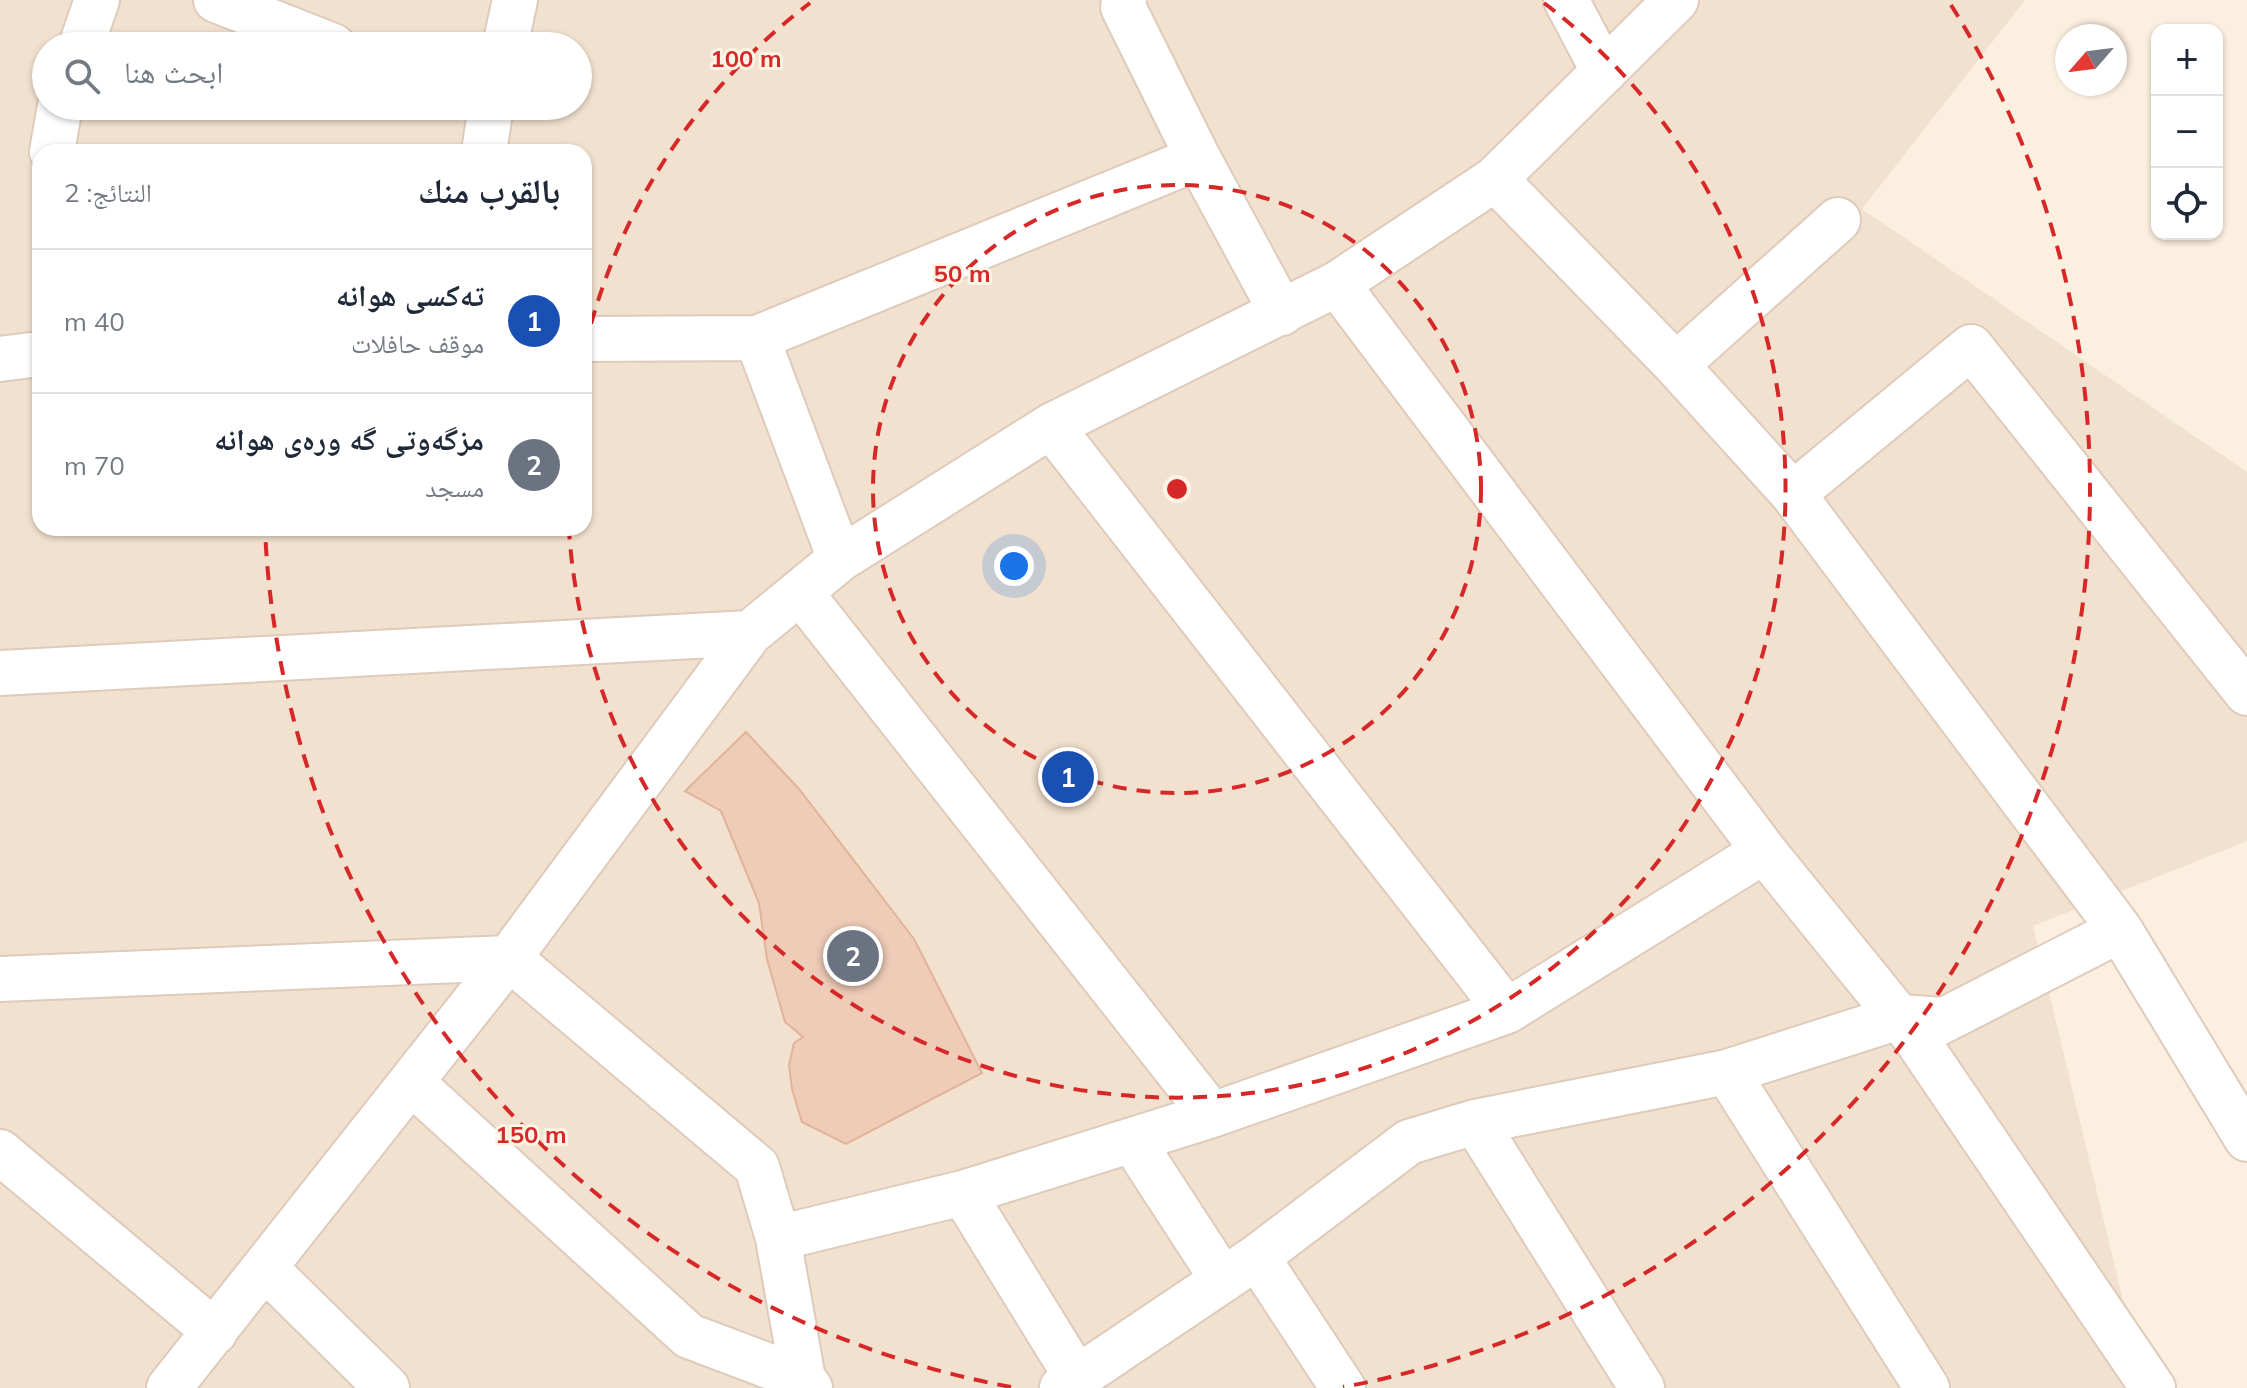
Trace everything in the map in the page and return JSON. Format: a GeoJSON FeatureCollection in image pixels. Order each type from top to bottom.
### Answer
{"type":"FeatureCollection","features":[{"type":"Feature","properties":{"kind":"street"},"geometry":{"type":"LineString","coordinates":[[86,32],[97,0]]}},
{"type":"Feature","properties":{"kind":"street"},"geometry":{"type":"LineString","coordinates":[[216,0],[297,32]]}},
{"type":"Feature","properties":{"kind":"street"},"geometry":{"type":"LineString","coordinates":[[508,32],[515,0]]}},
{"type":"Feature","properties":{"kind":"street"},"geometry":{"type":"LineString","coordinates":[[1124,0],[1123,7],[1198,158],[1282,313]]}},
{"type":"Feature","properties":{"kind":"street"},"geometry":{"type":"LineString","coordinates":[[1566,0],[1604,72]]}},
{"type":"Feature","properties":{"kind":"street"},"geometry":{"type":"LineString","coordinates":[[169,1388],[509,958],[750,633],[840,559],[1051,426],[1337,284],[1495,179],[1676,0]]}},
{"type":"Feature","properties":{"kind":"street"},"geometry":{"type":"LineString","coordinates":[[53,144],[58,120]]}},
{"type":"Feature","properties":{"kind":"street"},"geometry":{"type":"LineString","coordinates":[[485,144],[488,120]]}},
{"type":"Feature","properties":{"kind":"street"},"geometry":{"type":"LineString","coordinates":[[592,339],[757,338],[1198,158]]}},
{"type":"Feature","properties":{"kind":"street"},"geometry":{"type":"LineString","coordinates":[[1495,179],[1676,365],[1793,494],[2120,930],[2247,1139]]}},
{"type":"Feature","properties":{"kind":"street"},"geometry":{"type":"LineString","coordinates":[[1676,365],[1838,220]]}},
{"type":"Feature","properties":{"kind":"street"},"geometry":{"type":"LineString","coordinates":[[1337,284],[1764,851],[1905,1026],[2153,1388]]}},
{"type":"Feature","properties":{"kind":"street"},"geometry":{"type":"LineString","coordinates":[[757,338],[840,559]]}},
{"type":"Feature","properties":{"kind":"street"},"geometry":{"type":"LineString","coordinates":[[1793,494],[1971,347],[2247,693]]}},
{"type":"Feature","properties":{"kind":"street"},"geometry":{"type":"LineString","coordinates":[[0,359],[32,355]]}},
{"type":"Feature","properties":{"kind":"street"},"geometry":{"type":"LineString","coordinates":[[1051,426],[1507,1011]]}},
{"type":"Feature","properties":{"kind":"street"},"geometry":{"type":"LineString","coordinates":[[800,592],[1212,1115]]}},
{"type":"Feature","properties":{"kind":"street"},"geometry":{"type":"LineString","coordinates":[[0,673],[750,633]]}},
{"type":"Feature","properties":{"kind":"street"},"geometry":{"type":"LineString","coordinates":[[778,1238],[963,1193],[1212,1115],[1507,1011],[1764,851]]}},
{"type":"Feature","properties":{"kind":"street"},"geometry":{"type":"LineString","coordinates":[[963,1193],[1070,1383],[1240,1269],[1409,1142],[1475,1122],[1727,1072],[1905,1026],[2120,930]]}},
{"type":"Feature","properties":{"kind":"street"},"geometry":{"type":"LineString","coordinates":[[0,979],[509,958],[757,1167],[778,1238],[806,1384]]}},
{"type":"Feature","properties":{"kind":"street"},"geometry":{"type":"LineString","coordinates":[[1727,1072],[1927,1388]]}},
{"type":"Feature","properties":{"kind":"street"},"geometry":{"type":"LineString","coordinates":[[411,1082],[689,1336],[806,1384]]}},
{"type":"Feature","properties":{"kind":"street"},"geometry":{"type":"LineString","coordinates":[[1475,1122],[1642,1388]]}},
{"type":"Feature","properties":{"kind":"street"},"geometry":{"type":"LineString","coordinates":[[1132,1140],[1343,1388]]}},
{"type":"Feature","properties":{"kind":"street"},"geometry":{"type":"LineString","coordinates":[[0,1152],[215,1332]]}},
{"type":"Feature","properties":{"kind":"street"},"geometry":{"type":"LineString","coordinates":[[265,1268],[387,1388]]}},
{"type":"Feature","properties":{"kind":"shaded area"},"geometry":{"type":"Polygon","coordinates":[[[0,0],[2025,0],[1862,209],[2247,472],[2247,841],[2033,926],[2144,1388],[0,1388],[0,0]]]}},
{"type":"Feature","properties":{"kind":"building"},"geometry":{"type":"Polygon","coordinates":[[[746,732],[799,789],[914,939],[982,1073],[846,1144],[802,1122],[792,1089],[789,1065],[794,1043],[803,1037],[785,1022],[767,959],[759,903],[721,811],[685,791],[746,732]]]}},
{"type":"Feature","properties":{"kind":"place","name":"تەکسی هوانە"},"geometry":{"type":"Point","coordinates":[1068,777]}},
{"type":"Feature","properties":{"kind":"place","name":"مزگەوتی گە ورەی هوانە"},"geometry":{"type":"Point","coordinates":[853,956]}}]}
